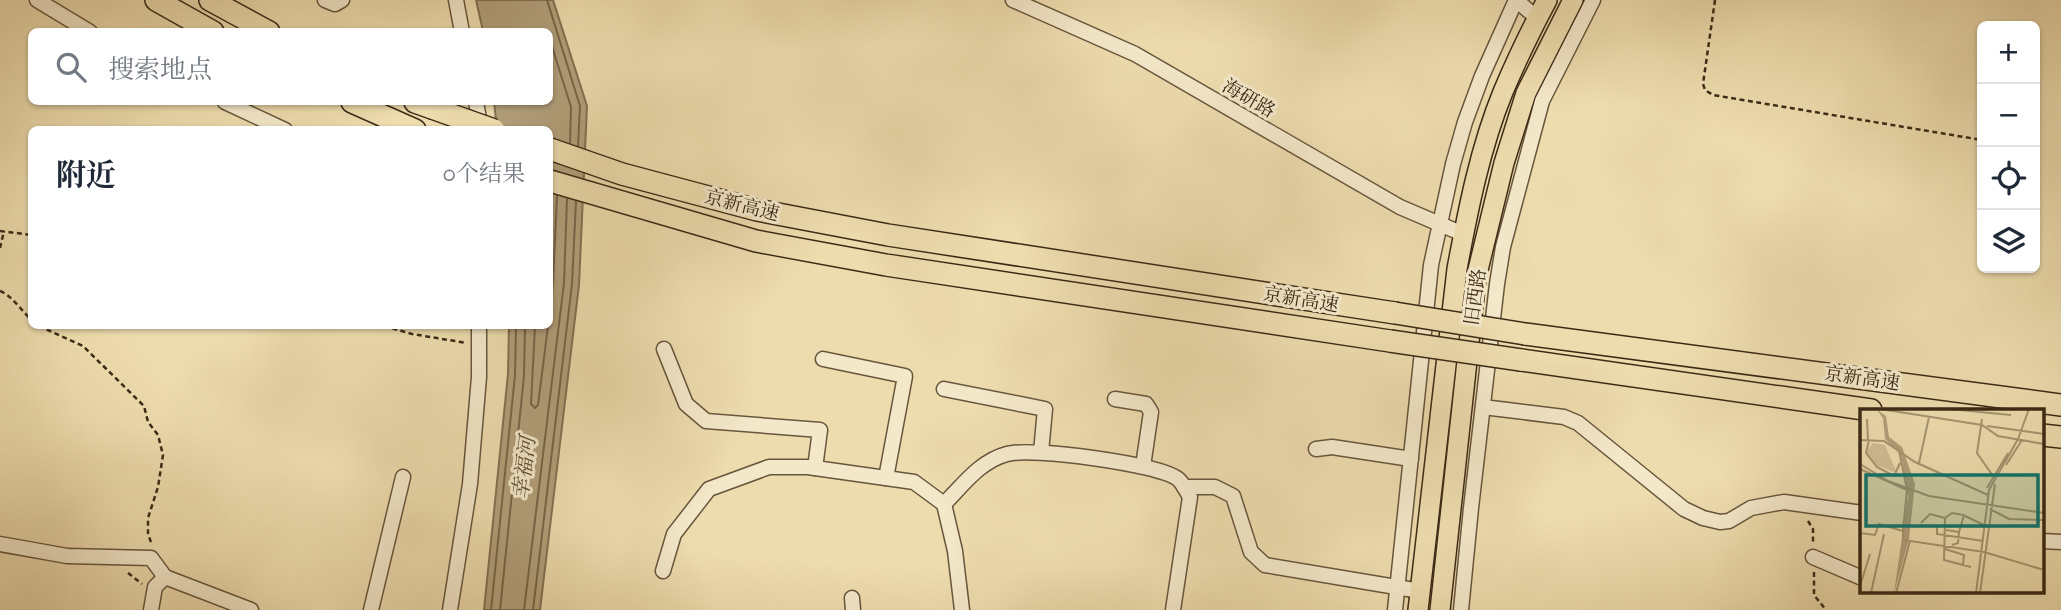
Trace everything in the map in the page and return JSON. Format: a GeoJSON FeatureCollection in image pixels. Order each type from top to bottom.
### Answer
{"type":"FeatureCollection","features":[{"type":"Feature","properties":{"kind":"highway"},"geometry":{"type":"LineString","coordinates":[[156,0],[206,28]]}},
{"type":"Feature","properties":{"kind":"highway"},"geometry":{"type":"LineString","coordinates":[[210,0],[262,28]]}},
{"type":"Feature","properties":{"kind":"highway"},"geometry":{"type":"LineString","coordinates":[[359,105],[406,126]]}},
{"type":"Feature","properties":{"kind":"highway"},"geometry":{"type":"LineString","coordinates":[[426,105],[483,126]]}},
{"type":"Feature","properties":{"kind":"highway","name":"京新高速"},"geometry":{"type":"LineString","coordinates":[[553,150],[622,174],[757,210],[888,235],[1525,334],[2061,405]]}},
{"type":"Feature","properties":{"kind":"highway","name":"京新高速"},"geometry":{"type":"LineString","coordinates":[[553,182],[756,241],[873,262],[1860,409]]}},
{"type":"Feature","properties":{"kind":"main road","name":"旧西路"},"geometry":{"type":"LineString","coordinates":[[1419,601],[1463,234],[1476,177],[1502,95],[1547,0]]}},
{"type":"Feature","properties":{"kind":"main road","name":"旧西路"},"geometry":{"type":"LineString","coordinates":[[1440,610],[1476,278],[1504,163],[1526,93],[1573,0]]}},
{"type":"Feature","properties":{"kind":"street"},"geometry":{"type":"LineString","coordinates":[[37,0],[83,28]]}},
{"type":"Feature","properties":{"kind":"street"},"geometry":{"type":"LineString","coordinates":[[325,0],[335,5],[342,0]]}},
{"type":"Feature","properties":{"kind":"street"},"geometry":{"type":"LineString","coordinates":[[456,0],[462,28]]}},
{"type":"Feature","properties":{"kind":"street","name":"海研路"},"geometry":{"type":"LineString","coordinates":[[1013,0],[1135,54],[1400,207],[1463,234]]}},
{"type":"Feature","properties":{"kind":"street"},"geometry":{"type":"LineString","coordinates":[[1395,610],[1431,265],[1453,164],[1482,76],[1516,0],[1538,18]]}},
{"type":"Feature","properties":{"kind":"street"},"geometry":{"type":"LineString","coordinates":[[1461,610],[1503,247],[1542,101],[1592,0]]}},
{"type":"Feature","properties":{"kind":"street"},"geometry":{"type":"LineString","coordinates":[[231,105],[276,126]]}},
{"type":"Feature","properties":{"kind":"street"},"geometry":{"type":"LineString","coordinates":[[477,105],[480,126]]}},
{"type":"Feature","properties":{"kind":"street"},"geometry":{"type":"LineString","coordinates":[[450,610],[470,484],[479,377],[479,329]]}},
{"type":"Feature","properties":{"kind":"street"},"geometry":{"type":"LineString","coordinates":[[664,349],[686,404],[706,421],[820,430],[815,468]]}},
{"type":"Feature","properties":{"kind":"street"},"geometry":{"type":"LineString","coordinates":[[823,359],[905,376],[886,478]]}},
{"type":"Feature","properties":{"kind":"street"},"geometry":{"type":"LineString","coordinates":[[944,388],[1045,410],[1041,452]]}},
{"type":"Feature","properties":{"kind":"street"},"geometry":{"type":"LineString","coordinates":[[1115,399],[1146,404],[1151,412],[1143,467]]}},
{"type":"Feature","properties":{"kind":"street"},"geometry":{"type":"LineString","coordinates":[[1483,407],[1564,416],[1578,423],[1684,509],[1703,518],[1729,521],[1751,508],[1784,502],[1860,513]]}},
{"type":"Feature","properties":{"kind":"street"},"geometry":{"type":"LineString","coordinates":[[1316,449],[1332,447],[1411,459]]}},
{"type":"Feature","properties":{"kind":"street"},"geometry":{"type":"LineString","coordinates":[[944,504],[983,464],[1007,454],[1032,451],[1153,468],[1178,479],[1190,497],[1172,610]]}},
{"type":"Feature","properties":{"kind":"street"},"geometry":{"type":"LineString","coordinates":[[663,571],[674,534],[709,489],[769,467],[815,468],[914,482],[944,504],[955,551],[962,610]]}},
{"type":"Feature","properties":{"kind":"street"},"geometry":{"type":"LineString","coordinates":[[371,610],[402,477]]}},
{"type":"Feature","properties":{"kind":"street"},"geometry":{"type":"LineString","coordinates":[[1184,487],[1215,487],[1233,496],[1251,552],[1265,565],[1397,587],[1419,601]]}},
{"type":"Feature","properties":{"kind":"street"},"geometry":{"type":"LineString","coordinates":[[0,544],[67,556],[151,558],[160,582],[151,610]]}},
{"type":"Feature","properties":{"kind":"street"},"geometry":{"type":"LineString","coordinates":[[1813,557],[1860,578]]}},
{"type":"Feature","properties":{"kind":"street"},"geometry":{"type":"LineString","coordinates":[[160,582],[251,610]]}},
{"type":"Feature","properties":{"kind":"path"},"geometry":{"type":"LineString","coordinates":[[1715,0],[1703,84],[1705,90],[1713,95],[1977,139]]}},
{"type":"Feature","properties":{"kind":"path"},"geometry":{"type":"LineString","coordinates":[[0,248],[2,231],[28,234]]}},
{"type":"Feature","properties":{"kind":"path"},"geometry":{"type":"LineString","coordinates":[[0,291],[7,294],[28,317]]}},
{"type":"Feature","properties":{"kind":"path"},"geometry":{"type":"LineString","coordinates":[[45,329],[83,346],[144,406],[148,422],[158,435],[163,455],[158,487],[148,518],[148,534],[153,549],[151,558]]}},
{"type":"Feature","properties":{"kind":"path"},"geometry":{"type":"LineString","coordinates":[[394,329],[478,344]]}},
{"type":"Feature","properties":{"kind":"path"},"geometry":{"type":"LineString","coordinates":[[120,557],[129,575],[141,583],[160,582]]}},
{"type":"Feature","properties":{"kind":"water","name":"幸福河"},"geometry":{"type":"Polygon","coordinates":[[[476,0],[553,0],[587,106],[579,285],[540,610],[484,610],[508,374],[509,329],[553,329],[553,126],[497,126],[494,105],[553,105],[553,28],[482,28],[476,0]]]}}]}
